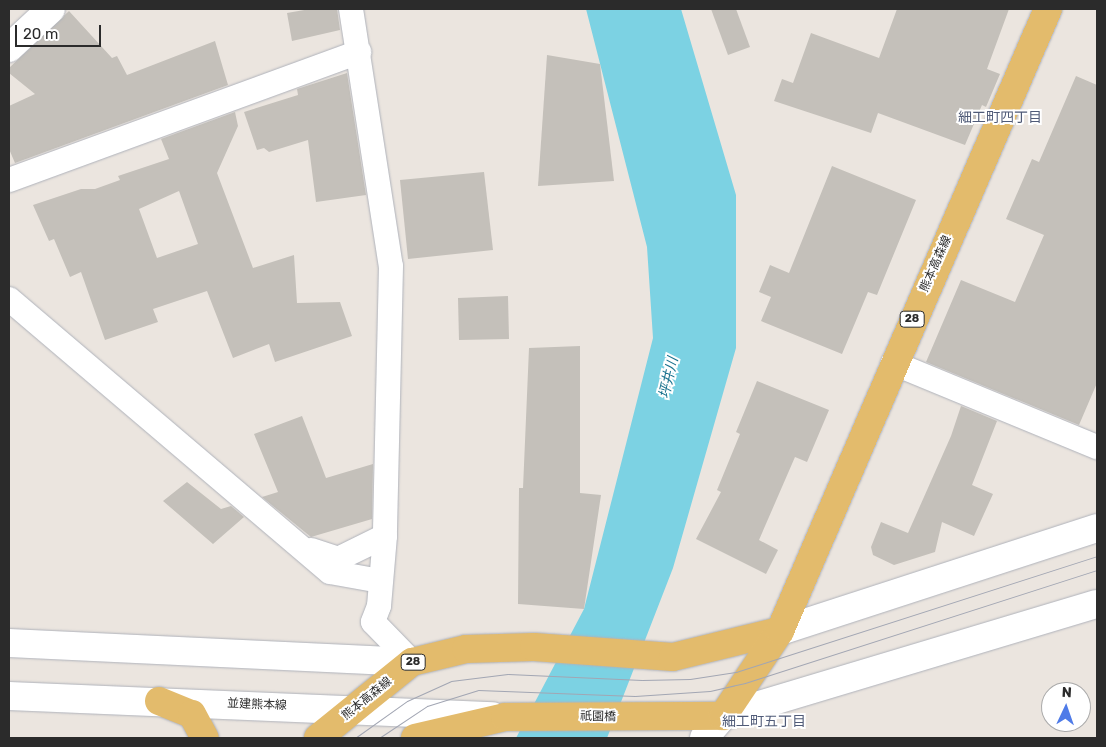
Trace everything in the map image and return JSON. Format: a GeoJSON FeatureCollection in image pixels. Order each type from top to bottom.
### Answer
{"type":"FeatureCollection","features":[{"type":"Feature","properties":{"kind":"main road"},"geometry":{"type":"LineString","coordinates":[[9,48],[51,9]]}},
{"type":"Feature","properties":{"kind":"main road","name":"熊本高森線"},"geometry":{"type":"LineString","coordinates":[[722,716],[780,632],[893,363],[1048,9]]}},
{"type":"Feature","properties":{"kind":"main road"},"geometry":{"type":"LineString","coordinates":[[780,632],[1097,528]]}},
{"type":"Feature","properties":{"kind":"main road"},"geometry":{"type":"LineString","coordinates":[[704,738],[722,716],[1097,604]]}},
{"type":"Feature","properties":{"kind":"main road","name":"熊本高森線"},"geometry":{"type":"LineString","coordinates":[[318,738],[412,662],[466,649],[534,647],[673,657],[780,632]]}},
{"type":"Feature","properties":{"kind":"main road"},"geometry":{"type":"LineString","coordinates":[[9,643],[412,662]]}},
{"type":"Feature","properties":{"kind":"main road","name":"並建熊本線"},"geometry":{"type":"LineString","coordinates":[[9,696],[512,716]]}},
{"type":"Feature","properties":{"kind":"main road"},"geometry":{"type":"LineString","coordinates":[[159,701],[192,714],[205,738]]}},
{"type":"Feature","properties":{"kind":"main road"},"geometry":{"type":"LineString","coordinates":[[416,738],[512,716]]}},
{"type":"Feature","properties":{"kind":"main road","name":"祇園橋"},"geometry":{"type":"LineString","coordinates":[[512,716],[678,718],[722,716]]}},
{"type":"Feature","properties":{"kind":"street"},"geometry":{"type":"LineString","coordinates":[[352,9],[391,266],[385,536],[379,606],[373,622],[412,662]]}},
{"type":"Feature","properties":{"kind":"street"},"geometry":{"type":"LineString","coordinates":[[9,180],[359,52]]}},
{"type":"Feature","properties":{"kind":"street"},"geometry":{"type":"LineString","coordinates":[[9,299],[330,572],[380,581]]}},
{"type":"Feature","properties":{"kind":"street"},"geometry":{"type":"LineString","coordinates":[[893,363],[1097,448]]}},
{"type":"Feature","properties":{"kind":"street"},"geometry":{"type":"LineString","coordinates":[[302,547],[338,559],[385,536]]}},
{"type":"Feature","properties":{"kind":"water","name":"坪井川"},"geometry":{"type":"Polygon","coordinates":[[[586,9],[681,9],[736,195],[736,348],[673,568],[607,738],[516,738],[584,609],[653,338],[647,247],[586,9]]]}},
{"type":"Feature","properties":{"kind":"building"},"geometry":{"type":"Polygon","coordinates":[[[310,9],[337,9],[340,30],[292,41],[287,13],[310,9]]]}},
{"type":"Feature","properties":{"kind":"building"},"geometry":{"type":"Polygon","coordinates":[[[711,9],[736,9],[750,47],[728,55],[711,9]]]}},
{"type":"Feature","properties":{"kind":"building"},"geometry":{"type":"Polygon","coordinates":[[[897,9],[1009,9],[987,69],[1000,74],[986,107],[982,105],[965,145],[878,113],[871,133],[774,101],[782,79],[793,83],[811,33],[879,58],[897,9]]]}},
{"type":"Feature","properties":{"kind":"building"},"geometry":{"type":"Polygon","coordinates":[[[69,11],[112,58],[117,56],[127,75],[215,41],[228,85],[15,163],[9,149],[9,106],[35,94],[9,73],[9,68],[69,11]]]}},
{"type":"Feature","properties":{"kind":"building"},"geometry":{"type":"Polygon","coordinates":[[[547,55],[600,64],[614,181],[538,186],[547,55]]]}},
{"type":"Feature","properties":{"kind":"building"},"geometry":{"type":"Polygon","coordinates":[[[347,73],[366,195],[316,202],[308,140],[269,152],[264,148],[257,150],[244,112],[298,95],[297,89],[347,73]]]}},
{"type":"Feature","properties":{"kind":"building"},"geometry":{"type":"Polygon","coordinates":[[[1076,76],[1097,85],[1097,383],[1079,425],[926,362],[961,280],[1015,302],[1044,235],[1006,219],[1032,159],[1039,162],[1076,76]]]}},
{"type":"Feature","properties":{"kind":"building"},"geometry":{"type":"Polygon","coordinates":[[[235,112],[238,126],[217,173],[253,268],[294,255],[297,303],[340,302],[352,336],[275,362],[269,344],[233,358],[207,291],[153,309],[158,322],[105,340],[81,272],[70,277],[54,239],[49,241],[33,205],[81,189],[95,189],[120,180],[118,176],[169,159],[161,139],[235,112]],[[179,191],[139,209],[157,258],[198,244],[179,191]]]}},
{"type":"Feature","properties":{"kind":"building"},"geometry":{"type":"Polygon","coordinates":[[[832,166],[916,200],[877,295],[868,292],[842,354],[761,321],[771,297],[759,292],[770,265],[789,273],[832,166]]]}},
{"type":"Feature","properties":{"kind":"building"},"geometry":{"type":"Polygon","coordinates":[[[484,172],[493,250],[408,259],[400,180],[484,172]]]}},
{"type":"Feature","properties":{"kind":"building"},"geometry":{"type":"Polygon","coordinates":[[[508,296],[509,339],[459,340],[458,298],[508,296]]]}},
{"type":"Feature","properties":{"kind":"building"},"geometry":{"type":"Polygon","coordinates":[[[580,346],[580,493],[601,495],[584,609],[518,604],[519,488],[523,488],[529,348],[580,346]]]}},
{"type":"Feature","properties":{"kind":"building"},"geometry":{"type":"Polygon","coordinates":[[[757,381],[829,410],[807,462],[795,457],[759,540],[778,550],[766,574],[696,539],[721,492],[717,490],[740,434],[736,432],[757,381]]]}},
{"type":"Feature","properties":{"kind":"building"},"geometry":{"type":"Polygon","coordinates":[[[961,406],[997,421],[972,485],[993,494],[974,536],[942,522],[935,552],[894,565],[873,555],[871,547],[881,522],[908,533],[951,436],[961,406]]]}},
{"type":"Feature","properties":{"kind":"building"},"geometry":{"type":"Polygon","coordinates":[[[302,416],[326,478],[373,464],[372,519],[311,537],[262,497],[278,492],[254,434],[302,416]]]}},
{"type":"Feature","properties":{"kind":"building"},"geometry":{"type":"Polygon","coordinates":[[[187,482],[221,509],[231,506],[244,517],[213,544],[163,501],[187,482]]]}},
{"type":"Feature","properties":{"kind":"tram line"},"geometry":{"type":"LineString","coordinates":[[355,738],[407,701],[451,681],[508,674],[642,680],[690,679],[736,672],[1097,556]]}},
{"type":"Feature","properties":{"kind":"tram line"},"geometry":{"type":"LineString","coordinates":[[379,738],[427,706],[478,690],[635,696],[710,691],[745,683],[1097,570]]}},
{"type":"Feature","properties":{"kind":"district","name":"細工町四丁目"},"geometry":{"type":"Point","coordinates":[1000,118]}},
{"type":"Feature","properties":{"kind":"district","name":"細工町五丁目"},"geometry":{"type":"Point","coordinates":[764,722]}}]}
